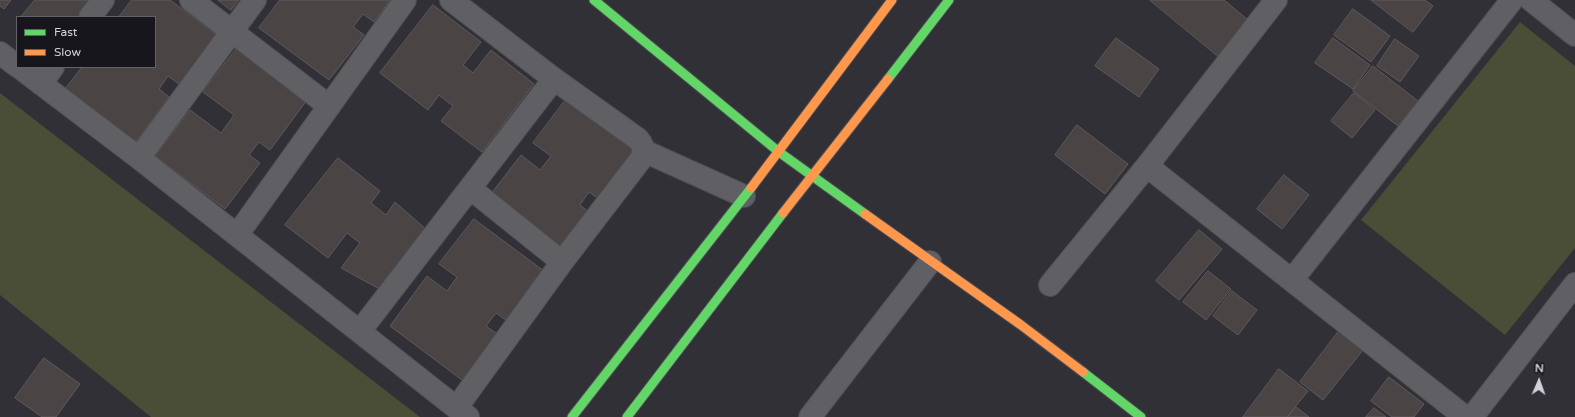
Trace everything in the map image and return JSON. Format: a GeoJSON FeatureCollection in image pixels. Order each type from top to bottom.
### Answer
{"type":"FeatureCollection","features":[{"type":"Feature","properties":{"kind":"street"},"geometry":{"type":"LineString","coordinates":[[91,16],[103,0]]}},
{"type":"Feature","properties":{"kind":"street"},"geometry":{"type":"LineString","coordinates":[[191,0],[329,106]]}},
{"type":"Feature","properties":{"kind":"street"},"geometry":{"type":"LineString","coordinates":[[139,158],[255,0]]}},
{"type":"Feature","properties":{"kind":"street"},"geometry":{"type":"LineString","coordinates":[[237,235],[405,0]]}},
{"type":"Feature","properties":{"kind":"street"},"geometry":{"type":"LineString","coordinates":[[24,68],[47,75],[139,158],[462,412],[562,262],[641,159],[644,152],[643,144],[638,139],[554,79],[451,0]]}},
{"type":"Feature","properties":{"kind":"street"},"geometry":{"type":"LineString","coordinates":[[594,0],[778,152],[812,178],[1021,325],[1141,417]]}},
{"type":"Feature","properties":{"kind":"street"},"geometry":{"type":"LineString","coordinates":[[572,417],[778,152],[892,0]]}},
{"type":"Feature","properties":{"kind":"street"},"geometry":{"type":"LineString","coordinates":[[627,417],[720,293],[812,178],[949,0]]}},
{"type":"Feature","properties":{"kind":"street"},"geometry":{"type":"LineString","coordinates":[[1050,285],[1147,166],[1276,0]]}},
{"type":"Feature","properties":{"kind":"street"},"geometry":{"type":"LineString","coordinates":[[1292,280],[1512,0]]}},
{"type":"Feature","properties":{"kind":"street"},"geometry":{"type":"LineString","coordinates":[[1531,0],[1575,35]]}},
{"type":"Feature","properties":{"kind":"street"},"geometry":{"type":"LineString","coordinates":[[0,53],[16,65]]}},
{"type":"Feature","properties":{"kind":"street"},"geometry":{"type":"LineString","coordinates":[[360,331],[554,79]]}},
{"type":"Feature","properties":{"kind":"street"},"geometry":{"type":"LineString","coordinates":[[644,152],[744,196]]}},
{"type":"Feature","properties":{"kind":"street"},"geometry":{"type":"LineString","coordinates":[[1147,166],[1465,417]]}},
{"type":"Feature","properties":{"kind":"street"},"geometry":{"type":"LineString","coordinates":[[470,190],[562,262]]}},
{"type":"Feature","properties":{"kind":"street"},"geometry":{"type":"LineString","coordinates":[[810,417],[930,262]]}},
{"type":"Feature","properties":{"kind":"street"},"geometry":{"type":"LineString","coordinates":[[1472,417],[1575,284]]}},
{"type":"Feature","properties":{"kind":"green space"},"geometry":{"type":"Polygon","coordinates":[[[1520,22],[1575,66],[1575,248],[1505,335],[1361,220],[1520,22]]]}},
{"type":"Feature","properties":{"kind":"green space"},"geometry":{"type":"Polygon","coordinates":[[[0,93],[420,417],[151,417],[0,295],[0,93]]]}},
{"type":"Feature","properties":{"kind":"building"},"geometry":{"type":"Polygon","coordinates":[[[0,0],[11,0],[4,9],[0,6],[0,0]]]}},
{"type":"Feature","properties":{"kind":"building"},"geometry":{"type":"Polygon","coordinates":[[[35,0],[97,0],[85,16],[22,16],[35,0]]]}},
{"type":"Feature","properties":{"kind":"building"},"geometry":{"type":"Polygon","coordinates":[[[132,0],[170,0],[217,35],[179,84],[168,76],[159,89],[169,97],[135,143],[64,90],[81,68],[156,68],[156,16],[120,16],[132,0]]]}},
{"type":"Feature","properties":{"kind":"building"},"geometry":{"type":"Polygon","coordinates":[[[218,0],[239,0],[231,10],[218,0]]]}},
{"type":"Feature","properties":{"kind":"building"},"geometry":{"type":"Polygon","coordinates":[[[280,0],[390,0],[374,22],[363,14],[353,27],[364,35],[329,80],[259,28],[280,0]]]}},
{"type":"Feature","properties":{"kind":"building"},"geometry":{"type":"Polygon","coordinates":[[[1150,0],[1224,0],[1248,20],[1218,56],[1150,0]]]}},
{"type":"Feature","properties":{"kind":"building"},"geometry":{"type":"Polygon","coordinates":[[[1371,0],[1425,0],[1433,6],[1413,32],[1371,0]]]}},
{"type":"Feature","properties":{"kind":"building"},"geometry":{"type":"Polygon","coordinates":[[[433,5],[481,42],[463,65],[473,73],[491,50],[534,84],[482,152],[441,121],[453,106],[439,95],[428,110],[380,73],[433,5]]]}},
{"type":"Feature","properties":{"kind":"building"},"geometry":{"type":"Polygon","coordinates":[[[1353,9],[1390,36],[1371,62],[1334,35],[1353,9]]]}},
{"type":"Feature","properties":{"kind":"building"},"geometry":{"type":"Polygon","coordinates":[[[1116,38],[1159,69],[1139,97],[1095,66],[1116,38]]]}},
{"type":"Feature","properties":{"kind":"building"},"geometry":{"type":"Polygon","coordinates":[[[1333,38],[1370,65],[1353,89],[1315,63],[1333,38]]]}},
{"type":"Feature","properties":{"kind":"building"},"geometry":{"type":"Polygon","coordinates":[[[1395,39],[1419,56],[1400,82],[1377,66],[1395,39]]]}},
{"type":"Feature","properties":{"kind":"building"},"geometry":{"type":"Polygon","coordinates":[[[237,48],[307,100],[270,150],[259,142],[249,155],[260,163],[225,209],[155,156],[190,110],[221,133],[234,115],[203,92],[237,48]]]}},
{"type":"Feature","properties":{"kind":"building"},"geometry":{"type":"Polygon","coordinates":[[[1373,66],[1418,101],[1398,126],[1353,91],[1373,66]]]}},
{"type":"Feature","properties":{"kind":"building"},"geometry":{"type":"Polygon","coordinates":[[[1354,93],[1375,110],[1352,138],[1331,121],[1354,93]]]}},
{"type":"Feature","properties":{"kind":"building"},"geometry":{"type":"Polygon","coordinates":[[[567,98],[637,150],[600,200],[589,192],[580,205],[590,213],[557,252],[490,195],[521,155],[540,170],[551,156],[533,143],[567,98]]]}},
{"type":"Feature","properties":{"kind":"building"},"geometry":{"type":"Polygon","coordinates":[[[1077,125],[1128,164],[1105,194],[1055,155],[1077,125]]]}},
{"type":"Feature","properties":{"kind":"building"},"geometry":{"type":"Polygon","coordinates":[[[338,158],[380,191],[371,203],[386,215],[395,202],[428,231],[385,292],[341,268],[360,243],[347,233],[328,258],[285,225],[338,158]]]}},
{"type":"Feature","properties":{"kind":"building"},"geometry":{"type":"Polygon","coordinates":[[[1284,175],[1309,195],[1282,229],[1257,209],[1284,175]]]}},
{"type":"Feature","properties":{"kind":"building"},"geometry":{"type":"Polygon","coordinates":[[[474,219],[544,271],[507,321],[496,313],[486,326],[497,334],[462,380],[390,326],[427,276],[447,291],[457,277],[439,264],[474,219]]]}},
{"type":"Feature","properties":{"kind":"building"},"geometry":{"type":"Polygon","coordinates":[[[1199,230],[1222,249],[1179,300],[1156,281],[1199,230]]]}},
{"type":"Feature","properties":{"kind":"building"},"geometry":{"type":"Polygon","coordinates":[[[1208,271],[1231,289],[1206,320],[1183,302],[1208,271]]]}},
{"type":"Feature","properties":{"kind":"building"},"geometry":{"type":"Polygon","coordinates":[[[1232,291],[1257,310],[1238,335],[1213,316],[1232,291]]]}},
{"type":"Feature","properties":{"kind":"building"},"geometry":{"type":"Polygon","coordinates":[[[1339,331],[1363,350],[1323,400],[1300,382],[1339,331]]]}},
{"type":"Feature","properties":{"kind":"building"},"geometry":{"type":"Polygon","coordinates":[[[44,358],[80,384],[56,417],[42,417],[15,398],[44,358]]]}},
{"type":"Feature","properties":{"kind":"building"},"geometry":{"type":"Polygon","coordinates":[[[1279,369],[1308,391],[1287,417],[1243,417],[1279,369]]]}},
{"type":"Feature","properties":{"kind":"building"},"geometry":{"type":"Polygon","coordinates":[[[1389,377],[1424,404],[1414,417],[1392,417],[1371,401],[1389,377]]]}},
{"type":"Feature","properties":{"kind":"building"},"geometry":{"type":"Polygon","coordinates":[[[1296,407],[1309,417],[1288,417],[1296,407]]]}},
{"type":"Feature","properties":{"kind":"building"},"geometry":{"type":"Polygon","coordinates":[[[1374,408],[1386,417],[1366,417],[1374,408]]]}},
{"type":"Feature","properties":{"kind":"traffic: fast"},"geometry":{"type":"LineString","coordinates":[[594,0],[779,152],[865,214]]}},
{"type":"Feature","properties":{"kind":"traffic: fast"},"geometry":{"type":"LineString","coordinates":[[888,79],[949,0]]}},
{"type":"Feature","properties":{"kind":"traffic: fast"},"geometry":{"type":"LineString","coordinates":[[572,417],[751,188]]}},
{"type":"Feature","properties":{"kind":"traffic: fast"},"geometry":{"type":"LineString","coordinates":[[627,417],[783,213]]}},
{"type":"Feature","properties":{"kind":"traffic: fast"},"geometry":{"type":"LineString","coordinates":[[1083,372],[1141,417]]}},
{"type":"Feature","properties":{"kind":"traffic: slow"},"geometry":{"type":"LineString","coordinates":[[751,188],[892,0]]}},
{"type":"Feature","properties":{"kind":"traffic: slow"},"geometry":{"type":"LineString","coordinates":[[783,213],[888,79]]}},
{"type":"Feature","properties":{"kind":"traffic: slow"},"geometry":{"type":"LineString","coordinates":[[865,214],[1021,325],[1083,372]]}}]}
